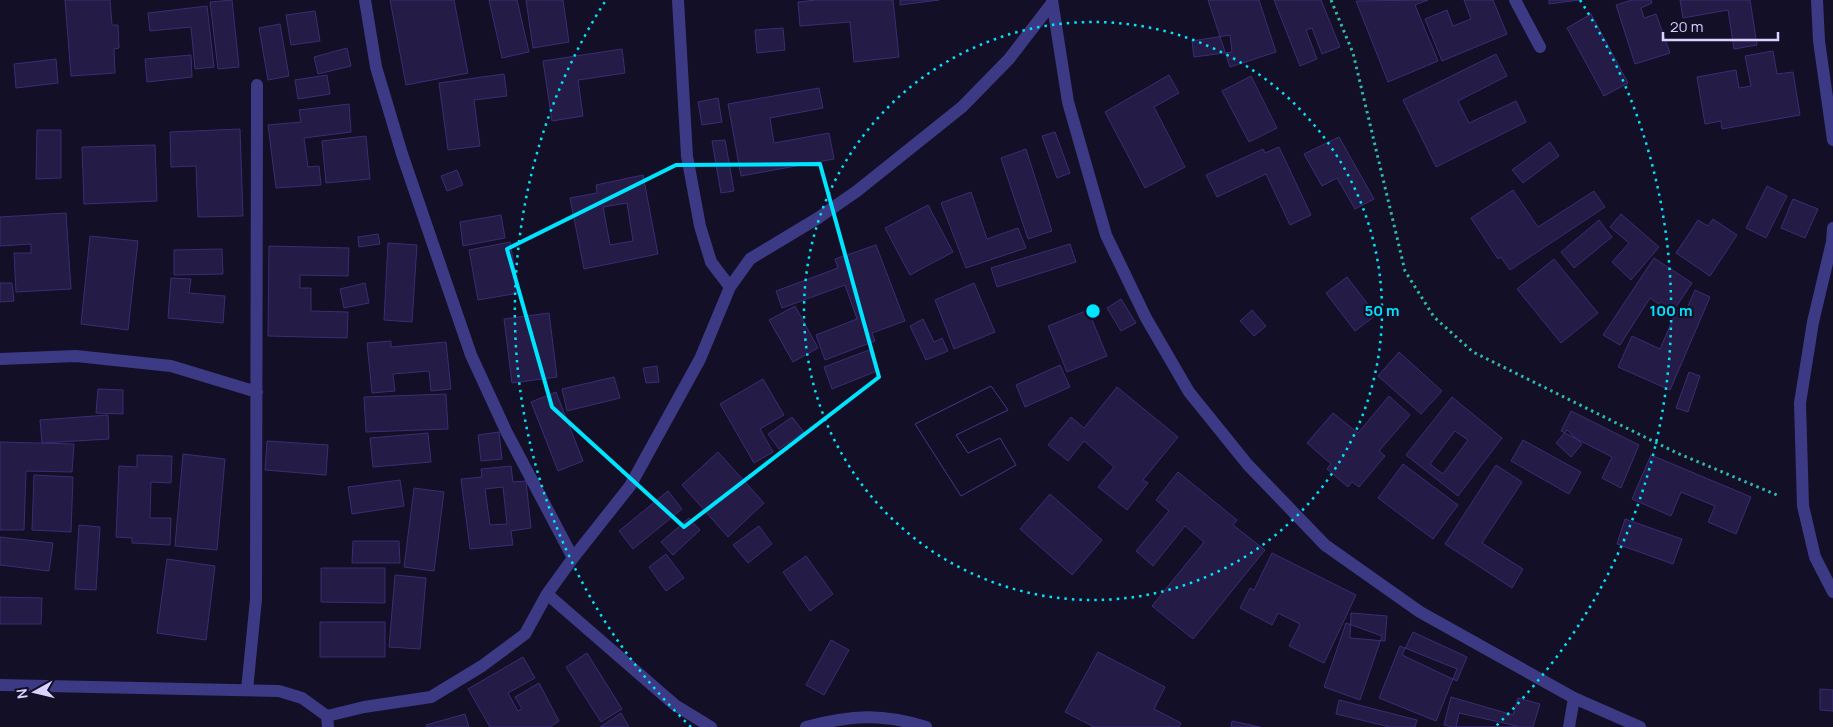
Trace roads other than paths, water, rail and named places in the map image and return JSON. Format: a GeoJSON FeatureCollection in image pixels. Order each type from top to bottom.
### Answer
{"type":"FeatureCollection","features":[{"type":"Feature","properties":{"kind":"street"},"geometry":{"type":"LineString","coordinates":[[365,0],[376,67],[399,146],[471,355],[506,431],[573,558]]}},
{"type":"Feature","properties":{"kind":"street"},"geometry":{"type":"LineString","coordinates":[[678,0],[687,156],[700,226],[711,262],[730,287]]}},
{"type":"Feature","properties":{"kind":"street"},"geometry":{"type":"LineString","coordinates":[[1515,0],[1540,47]]}},
{"type":"Feature","properties":{"kind":"street"},"geometry":{"type":"LineString","coordinates":[[1817,0],[1819,41],[1833,140]]}},
{"type":"Feature","properties":{"kind":"street"},"geometry":{"type":"LineString","coordinates":[[0,686],[279,691],[302,698],[328,722],[364,707],[431,697],[482,666],[525,634],[547,594],[630,486],[650,453],[700,359],[730,287],[750,259],[818,218],[857,191],[962,107],[1009,59],[1052,1]]}},
{"type":"Feature","properties":{"kind":"street"},"geometry":{"type":"LineString","coordinates":[[1052,1],[1068,102],[1106,235],[1146,318],[1188,392],[1248,465],[1325,544],[1420,612],[1574,698],[1640,727]]}},
{"type":"Feature","properties":{"kind":"street"},"geometry":{"type":"LineString","coordinates":[[247,690],[256,599],[257,85]]}},
{"type":"Feature","properties":{"kind":"street"},"geometry":{"type":"LineString","coordinates":[[1833,228],[1832,242],[1813,322],[1800,403],[1803,506],[1815,557],[1833,592]]}},
{"type":"Feature","properties":{"kind":"street"},"geometry":{"type":"LineString","coordinates":[[0,359],[76,356],[171,366],[257,392]]}},
{"type":"Feature","properties":{"kind":"street"},"geometry":{"type":"LineString","coordinates":[[547,594],[675,705],[711,727]]}},
{"type":"Feature","properties":{"kind":"street"},"geometry":{"type":"LineString","coordinates":[[1569,727],[1574,698]]}},
{"type":"Feature","properties":{"kind":"street"},"geometry":{"type":"LineString","coordinates":[[806,727],[843,718],[876,716],[903,719],[926,727]]}}]}
